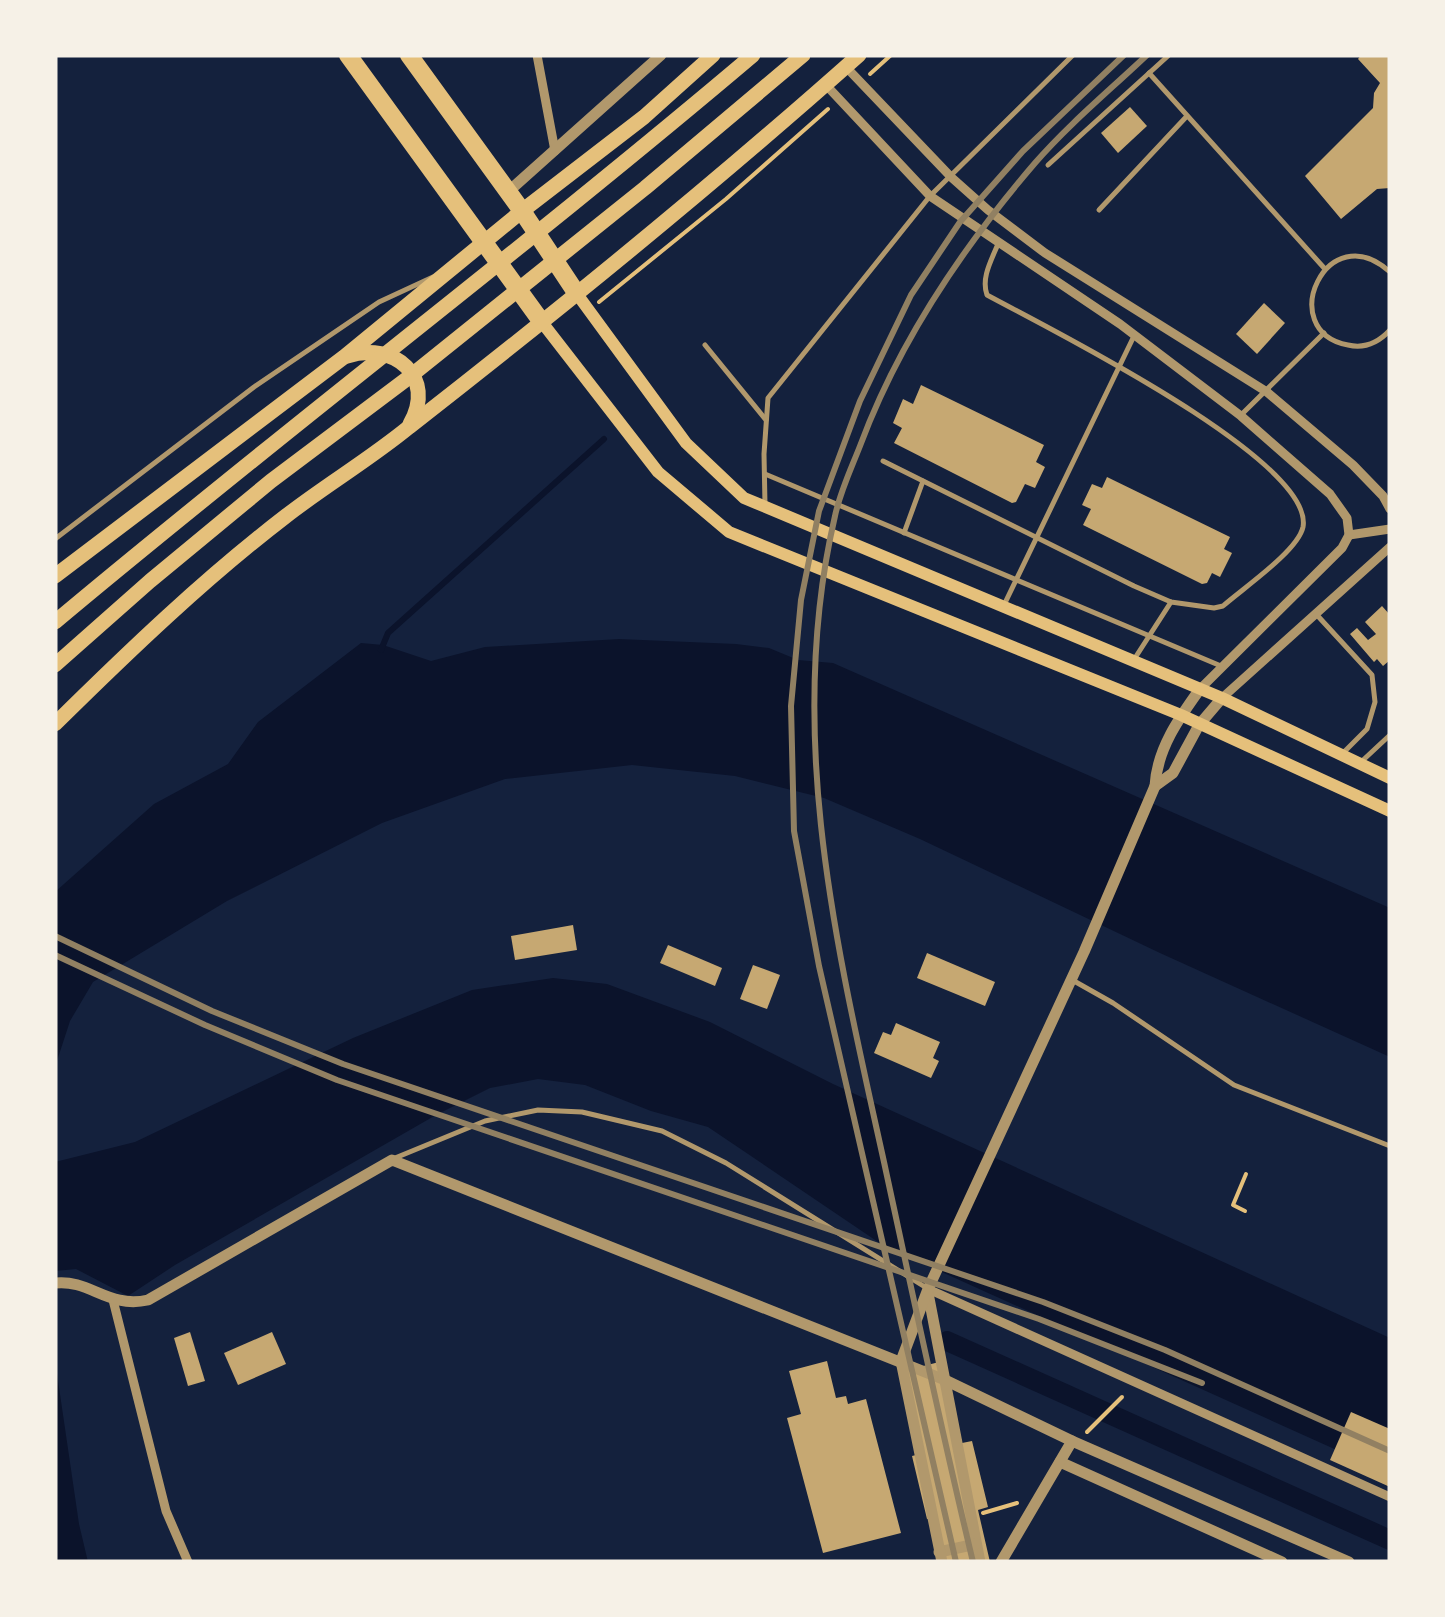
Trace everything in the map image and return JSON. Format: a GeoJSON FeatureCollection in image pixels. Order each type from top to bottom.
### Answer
{"type":"FeatureCollection","features":[{"type":"Feature","properties":{"kind":"highway"},"geometry":{"type":"LineString","coordinates":[[348,55],[540,321]]}},
{"type":"Feature","properties":{"kind":"highway"},"geometry":{"type":"LineString","coordinates":[[409,55],[577,294]]}},
{"type":"Feature","properties":{"kind":"main road"},"geometry":{"type":"LineString","coordinates":[[55,576],[343,358],[644,117],[713,55]]}},
{"type":"Feature","properties":{"kind":"main road"},"geometry":{"type":"LineString","coordinates":[[55,622],[250,460],[623,165],[753,55]]}},
{"type":"Feature","properties":{"kind":"main road"},"geometry":{"type":"LineString","coordinates":[[55,665],[271,481],[423,366],[645,188],[802,55]]}},
{"type":"Feature","properties":{"kind":"main road"},"geometry":{"type":"LineString","coordinates":[[55,724],[205,582],[577,294],[727,171],[859,55]]}},
{"type":"Feature","properties":{"kind":"main road"},"geometry":{"type":"LineString","coordinates":[[577,294],[686,443],[744,498],[1132,663],[1200,688],[1390,778]]}},
{"type":"Feature","properties":{"kind":"main road"},"geometry":{"type":"LineString","coordinates":[[540,321],[658,472],[729,532],[1178,721],[1199,725],[1390,811]]}},
{"type":"Feature","properties":{"kind":"main road"},"geometry":{"type":"LineString","coordinates":[[343,358],[375,351],[405,364],[418,394],[417,411],[406,430]]}},
{"type":"Feature","properties":{"kind":"street"},"geometry":{"type":"LineString","coordinates":[[537,55],[555,150]]}},
{"type":"Feature","properties":{"kind":"street"},"geometry":{"type":"LineString","coordinates":[[508,192],[661,55]]}},
{"type":"Feature","properties":{"kind":"street"},"geometry":{"type":"LineString","coordinates":[[846,66],[950,177],[988,210],[1046,253],[1267,392],[1354,465],[1390,509]]}},
{"type":"Feature","properties":{"kind":"street"},"geometry":{"type":"LineString","coordinates":[[826,84],[930,196],[1134,335],[1240,416],[1330,494],[1347,518],[1349,535],[1342,548],[1200,688],[1178,721],[1156,764],[1155,786],[1072,980],[928,1289],[901,1361],[941,1557],[976,1544]]}},
{"type":"Feature","properties":{"kind":"street"},"geometry":{"type":"LineString","coordinates":[[1349,535],[1390,529]]}},
{"type":"Feature","properties":{"kind":"street"},"geometry":{"type":"LineString","coordinates":[[1155,786],[1173,773],[1199,725],[1222,698],[1390,547]]}},
{"type":"Feature","properties":{"kind":"street"},"geometry":{"type":"LineString","coordinates":[[62,1282],[128,1304],[148,1300],[392,1160],[901,1361],[1072,1441],[1350,1562]]}},
{"type":"Feature","properties":{"kind":"street"},"geometry":{"type":"LineString","coordinates":[[928,1289],[980,1562]]}},
{"type":"Feature","properties":{"kind":"street"},"geometry":{"type":"LineString","coordinates":[[928,1289],[1390,1497]]}},
{"type":"Feature","properties":{"kind":"street"},"geometry":{"type":"LineString","coordinates":[[114,1300],[166,1511],[188,1562]]}},
{"type":"Feature","properties":{"kind":"street"},"geometry":{"type":"LineString","coordinates":[[1000,1562],[1072,1441]]}},
{"type":"Feature","properties":{"kind":"street"},"geometry":{"type":"LineString","coordinates":[[1060,1462],[1282,1562]]}},
{"type":"Feature","properties":{"kind":"lane"},"geometry":{"type":"LineString","coordinates":[[766,508],[768,398],[930,196],[1073,55]]}},
{"type":"Feature","properties":{"kind":"lane"},"geometry":{"type":"LineString","coordinates":[[1048,165],[1169,55]]}},
{"type":"Feature","properties":{"kind":"lane"},"geometry":{"type":"LineString","coordinates":[[1148,73],[1325,269]]}},
{"type":"Feature","properties":{"kind":"lane"},"geometry":{"type":"LineString","coordinates":[[1098,210],[1187,116]]}},
{"type":"Feature","properties":{"kind":"lane"},"geometry":{"type":"LineString","coordinates":[[883,461],[1170,602],[1222,606],[1298,541],[1304,524],[1302,507],[1287,484],[1208,420],[1118,366],[987,296],[987,269],[998,244]]}},
{"type":"Feature","properties":{"kind":"lane"},"geometry":{"type":"LineString","coordinates":[[1390,272],[1374,260],[1357,256],[1340,259],[1325,269],[1315,284],[1311,301],[1314,318],[1324,333],[1338,343],[1355,347],[1373,344],[1390,330]]}},
{"type":"Feature","properties":{"kind":"lane"},"geometry":{"type":"LineString","coordinates":[[55,539],[254,387],[379,302],[414,283],[447,272]]}},
{"type":"Feature","properties":{"kind":"lane"},"geometry":{"type":"LineString","coordinates":[[1240,416],[1324,333]]}},
{"type":"Feature","properties":{"kind":"lane"},"geometry":{"type":"LineString","coordinates":[[1003,608],[1134,335]]}},
{"type":"Feature","properties":{"kind":"lane"},"geometry":{"type":"LineString","coordinates":[[705,345],[766,420]]}},
{"type":"Feature","properties":{"kind":"lane"},"geometry":{"type":"LineString","coordinates":[[764,474],[1222,666]]}},
{"type":"Feature","properties":{"kind":"lane"},"geometry":{"type":"LineString","coordinates":[[904,532],[923,481]]}},
{"type":"Feature","properties":{"kind":"lane"},"geometry":{"type":"LineString","coordinates":[[1132,663],[1170,602]]}},
{"type":"Feature","properties":{"kind":"lane"},"geometry":{"type":"LineString","coordinates":[[1316,614],[1372,675],[1375,702],[1367,729],[1342,756]]}},
{"type":"Feature","properties":{"kind":"lane"},"geometry":{"type":"LineString","coordinates":[[1359,764],[1390,735]]}},
{"type":"Feature","properties":{"kind":"lane"},"geometry":{"type":"LineString","coordinates":[[1072,980],[1114,1003],[1234,1085],[1390,1146]]}},
{"type":"Feature","properties":{"kind":"lane"},"geometry":{"type":"LineString","coordinates":[[392,1160],[485,1120],[538,1110],[582,1112],[662,1131],[726,1163],[928,1289]]}},
{"type":"Feature","properties":{"kind":"path"},"geometry":{"type":"LineString","coordinates":[[1245,1211],[1233,1205],[1246,1174]]}},
{"type":"Feature","properties":{"kind":"water"},"geometry":{"type":"Polygon","coordinates":[[[619,639],[736,644],[769,648],[798,660],[833,663],[1390,908],[1390,1057],[824,798],[735,776],[632,765],[505,779],[382,823],[227,901],[93,982],[70,1021],[55,1067],[55,892],[154,804],[228,764],[258,722],[361,643],[383,645],[431,661],[485,647],[619,639]]]}},
{"type":"Feature","properties":{"kind":"water"},"geometry":{"type":"Polygon","coordinates":[[[553,978],[607,984],[710,1022],[833,1084],[1390,1338],[1390,1474],[884,1246],[708,1127],[651,1111],[585,1085],[538,1079],[490,1088],[436,1115],[128,1296],[76,1269],[55,1271],[55,1162],[135,1142],[353,1038],[472,990],[553,978]]]}},
{"type":"Feature","properties":{"kind":"water"},"geometry":{"type":"Polygon","coordinates":[[[55,1360],[79,1524],[88,1562],[55,1562],[55,1360]]]}},
{"type":"Feature","properties":{"kind":"building"},"geometry":{"type":"Polygon","coordinates":[[[1361,55],[1390,55],[1390,188],[1377,189],[1341,219],[1305,176],[1373,108],[1374,93],[1380,83],[1358,59],[1361,55]]]}},
{"type":"Feature","properties":{"kind":"building"},"geometry":{"type":"Polygon","coordinates":[[[1130,107],[1147,126],[1118,153],[1101,133],[1130,107]]]}},
{"type":"Feature","properties":{"kind":"building"},"geometry":{"type":"Polygon","coordinates":[[[1264,303],[1285,323],[1257,354],[1236,334],[1264,303]]]}},
{"type":"Feature","properties":{"kind":"building"},"geometry":{"type":"Polygon","coordinates":[[[921,385],[1044,445],[1036,462],[1045,467],[1035,488],[1025,484],[1012,503],[894,443],[902,428],[893,423],[903,399],[913,404],[921,385]]]}},
{"type":"Feature","properties":{"kind":"building"},"geometry":{"type":"Polygon","coordinates":[[[1107,477],[1230,537],[1224,549],[1232,553],[1220,577],[1212,573],[1207,583],[1202,584],[1083,525],[1091,509],[1082,505],[1092,484],[1102,488],[1107,477]]]}},
{"type":"Feature","properties":{"kind":"building"},"geometry":{"type":"Polygon","coordinates":[[[1382,606],[1390,615],[1390,660],[1383,666],[1377,659],[1374,662],[1350,634],[1357,628],[1368,640],[1376,634],[1365,622],[1382,606]]]}},
{"type":"Feature","properties":{"kind":"building"},"geometry":{"type":"Polygon","coordinates":[[[573,925],[577,950],[515,960],[511,936],[573,925]]]}},
{"type":"Feature","properties":{"kind":"building"},"geometry":{"type":"Polygon","coordinates":[[[668,945],[722,968],[715,986],[660,963],[668,945]]]}},
{"type":"Feature","properties":{"kind":"building"},"geometry":{"type":"Polygon","coordinates":[[[927,953],[995,982],[985,1006],[917,978],[927,953]]]}},
{"type":"Feature","properties":{"kind":"building"},"geometry":{"type":"Polygon","coordinates":[[[753,965],[780,975],[767,1009],[740,999],[753,965]]]}},
{"type":"Feature","properties":{"kind":"building"},"geometry":{"type":"Polygon","coordinates":[[[896,1023],[940,1042],[933,1058],[939,1061],[931,1078],[874,1053],[883,1032],[891,1035],[896,1023]]]}},
{"type":"Feature","properties":{"kind":"building"},"geometry":{"type":"Polygon","coordinates":[[[190,1332],[205,1381],[188,1386],[174,1338],[190,1332]]]}},
{"type":"Feature","properties":{"kind":"building"},"geometry":{"type":"Polygon","coordinates":[[[272,1332],[286,1364],[238,1385],[224,1353],[272,1332]]]}},
{"type":"Feature","properties":{"kind":"building"},"geometry":{"type":"Polygon","coordinates":[[[827,1361],[836,1398],[846,1396],[848,1404],[866,1399],[901,1533],[823,1553],[787,1418],[801,1414],[789,1371],[827,1361]]]}},
{"type":"Feature","properties":{"kind":"building"},"geometry":{"type":"Polygon","coordinates":[[[943,1361],[962,1443],[972,1441],[988,1507],[978,1510],[990,1562],[945,1562],[934,1518],[927,1519],[912,1456],[920,1454],[900,1372],[943,1361]]]}},
{"type":"Feature","properties":{"kind":"building"},"geometry":{"type":"Polygon","coordinates":[[[1351,1412],[1390,1429],[1390,1487],[1330,1460],[1351,1412]]]}},
{"type":"Feature","properties":{"kind":"waterway"},"geometry":{"type":"LineString","coordinates":[[381,650],[388,633],[604,439]]}},
{"type":"Feature","properties":{"kind":"waterway"},"geometry":{"type":"LineString","coordinates":[[947,1341],[1390,1540]]}},
{"type":"Feature","properties":{"kind":"railway"},"geometry":{"type":"LineString","coordinates":[[956,1562],[819,966],[794,831],[791,706],[801,600],[819,511],[860,401],[911,295],[960,222],[1023,151],[1124,55]]}},
{"type":"Feature","properties":{"kind":"railway"},"geometry":{"type":"LineString","coordinates":[[973,1562],[834,921],[816,760],[815,679],[821,598],[840,498],[876,407],[913,333],[982,228],[1035,163],[1147,55]]}},
{"type":"Feature","properties":{"kind":"railway"},"geometry":{"type":"LineString","coordinates":[[55,936],[212,1011],[343,1064],[1043,1302],[1165,1350],[1390,1451]]}},
{"type":"Feature","properties":{"kind":"railway"},"geometry":{"type":"LineString","coordinates":[[55,955],[205,1025],[337,1080],[1039,1319],[1202,1383]]}}]}
